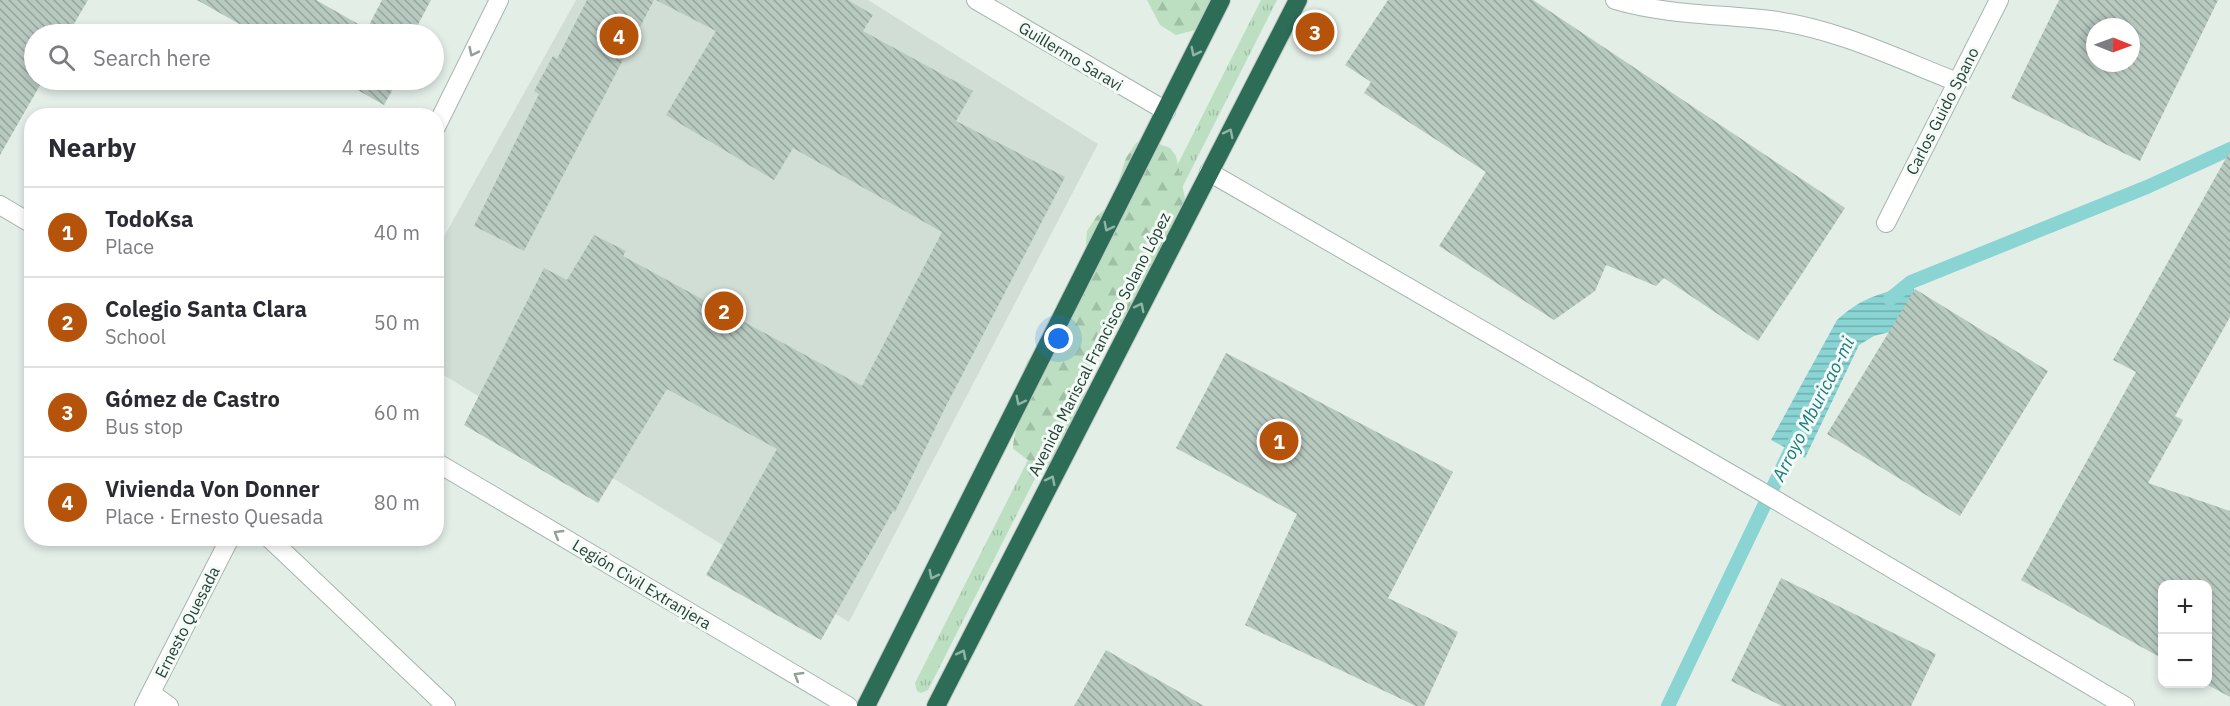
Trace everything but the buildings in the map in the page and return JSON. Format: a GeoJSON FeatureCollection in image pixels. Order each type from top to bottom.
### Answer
{"type":"FeatureCollection","features":[{"type":"Feature","properties":{"kind":"highway"},"geometry":{"type":"LineString","coordinates":[[866,706],[1221,0]]}},
{"type":"Feature","properties":{"kind":"highway","name":"Avenida Mariscal Francisco Solano López"},"geometry":{"type":"LineString","coordinates":[[936,706],[1298,0]]}},
{"type":"Feature","properties":{"kind":"street"},"geometry":{"type":"LineString","coordinates":[[444,111],[499,0]]}},
{"type":"Feature","properties":{"kind":"street","name":"Guillermo Saravi"},"geometry":{"type":"LineString","coordinates":[[976,0],[1166,111]]}},
{"type":"Feature","properties":{"kind":"street"},"geometry":{"type":"LineString","coordinates":[[1615,0],[1661,10],[1770,20],[1829,32],[1957,82]]}},
{"type":"Feature","properties":{"kind":"street","name":"Carlos Guido Spano"},"geometry":{"type":"LineString","coordinates":[[1886,223],[1999,0]]}},
{"type":"Feature","properties":{"kind":"street"},"geometry":{"type":"LineString","coordinates":[[1209,172],[1772,498],[2125,706]]}},
{"type":"Feature","properties":{"kind":"street"},"geometry":{"type":"LineString","coordinates":[[0,205],[24,219]]}},
{"type":"Feature","properties":{"kind":"street","name":"Legión Civil Extranjera"},"geometry":{"type":"LineString","coordinates":[[444,467],[848,706]]}},
{"type":"Feature","properties":{"kind":"street","name":"Ernesto Quesada"},"geometry":{"type":"LineString","coordinates":[[147,700],[226,546]]}},
{"type":"Feature","properties":{"kind":"street"},"geometry":{"type":"LineString","coordinates":[[277,546],[446,706]]}},
{"type":"Feature","properties":{"kind":"street"},"geometry":{"type":"LineString","coordinates":[[147,700],[169,706]]}},
{"type":"Feature","properties":{"kind":"shaded area"},"geometry":{"type":"Polygon","coordinates":[[[576,0],[868,0],[1098,144],[849,622],[444,375],[444,237],[576,0]]]}},
{"type":"Feature","properties":{"kind":"green space"},"geometry":{"type":"Polygon","coordinates":[[[1147,0],[1211,0],[1206,14],[1195,30],[1176,35],[1160,25],[1147,0]]]}},
{"type":"Feature","properties":{"kind":"green space"},"geometry":{"type":"Polygon","coordinates":[[[1261,0],[1277,0],[928,690],[921,693],[917,691],[915,683],[1261,0]]]}},
{"type":"Feature","properties":{"kind":"green space"},"geometry":{"type":"Polygon","coordinates":[[[1145,139],[1170,148],[1176,156],[1186,203],[1131,312],[1104,341],[1083,375],[1087,412],[1084,436],[1079,447],[1073,457],[1063,464],[1052,468],[1041,467],[1013,449],[1025,366],[1085,258],[1087,231],[1097,216],[1111,204],[1126,158],[1136,143],[1145,139]]]}},
{"type":"Feature","properties":{"kind":"water"},"geometry":{"type":"Polygon","coordinates":[[[1901,288],[1914,289],[1914,297],[1901,329],[1874,336],[1859,345],[1805,458],[1771,440],[1837,320],[1867,300],[1901,288]]]}},
{"type":"Feature","properties":{"kind":"waterway","name":"Arroyo Mburicao-mi"},"geometry":{"type":"LineString","coordinates":[[1890,299],[1911,282],[2147,187],[2230,149]]}},
{"type":"Feature","properties":{"kind":"waterway","name":"Arroyo Mburicao-mi"},"geometry":{"type":"LineString","coordinates":[[1668,706],[1798,435]]}},
{"type":"Feature","properties":{"kind":"place","name":"Gómez de Castro"},"geometry":{"type":"Point","coordinates":[1315,32]}},
{"type":"Feature","properties":{"kind":"place","name":"Vivienda Von Donner"},"geometry":{"type":"Point","coordinates":[619,36]}},
{"type":"Feature","properties":{"kind":"place","name":"Colegio Santa Clara"},"geometry":{"type":"Point","coordinates":[724,311]}},
{"type":"Feature","properties":{"kind":"place","name":"TodoKsa"},"geometry":{"type":"Point","coordinates":[1279,441]}}]}
